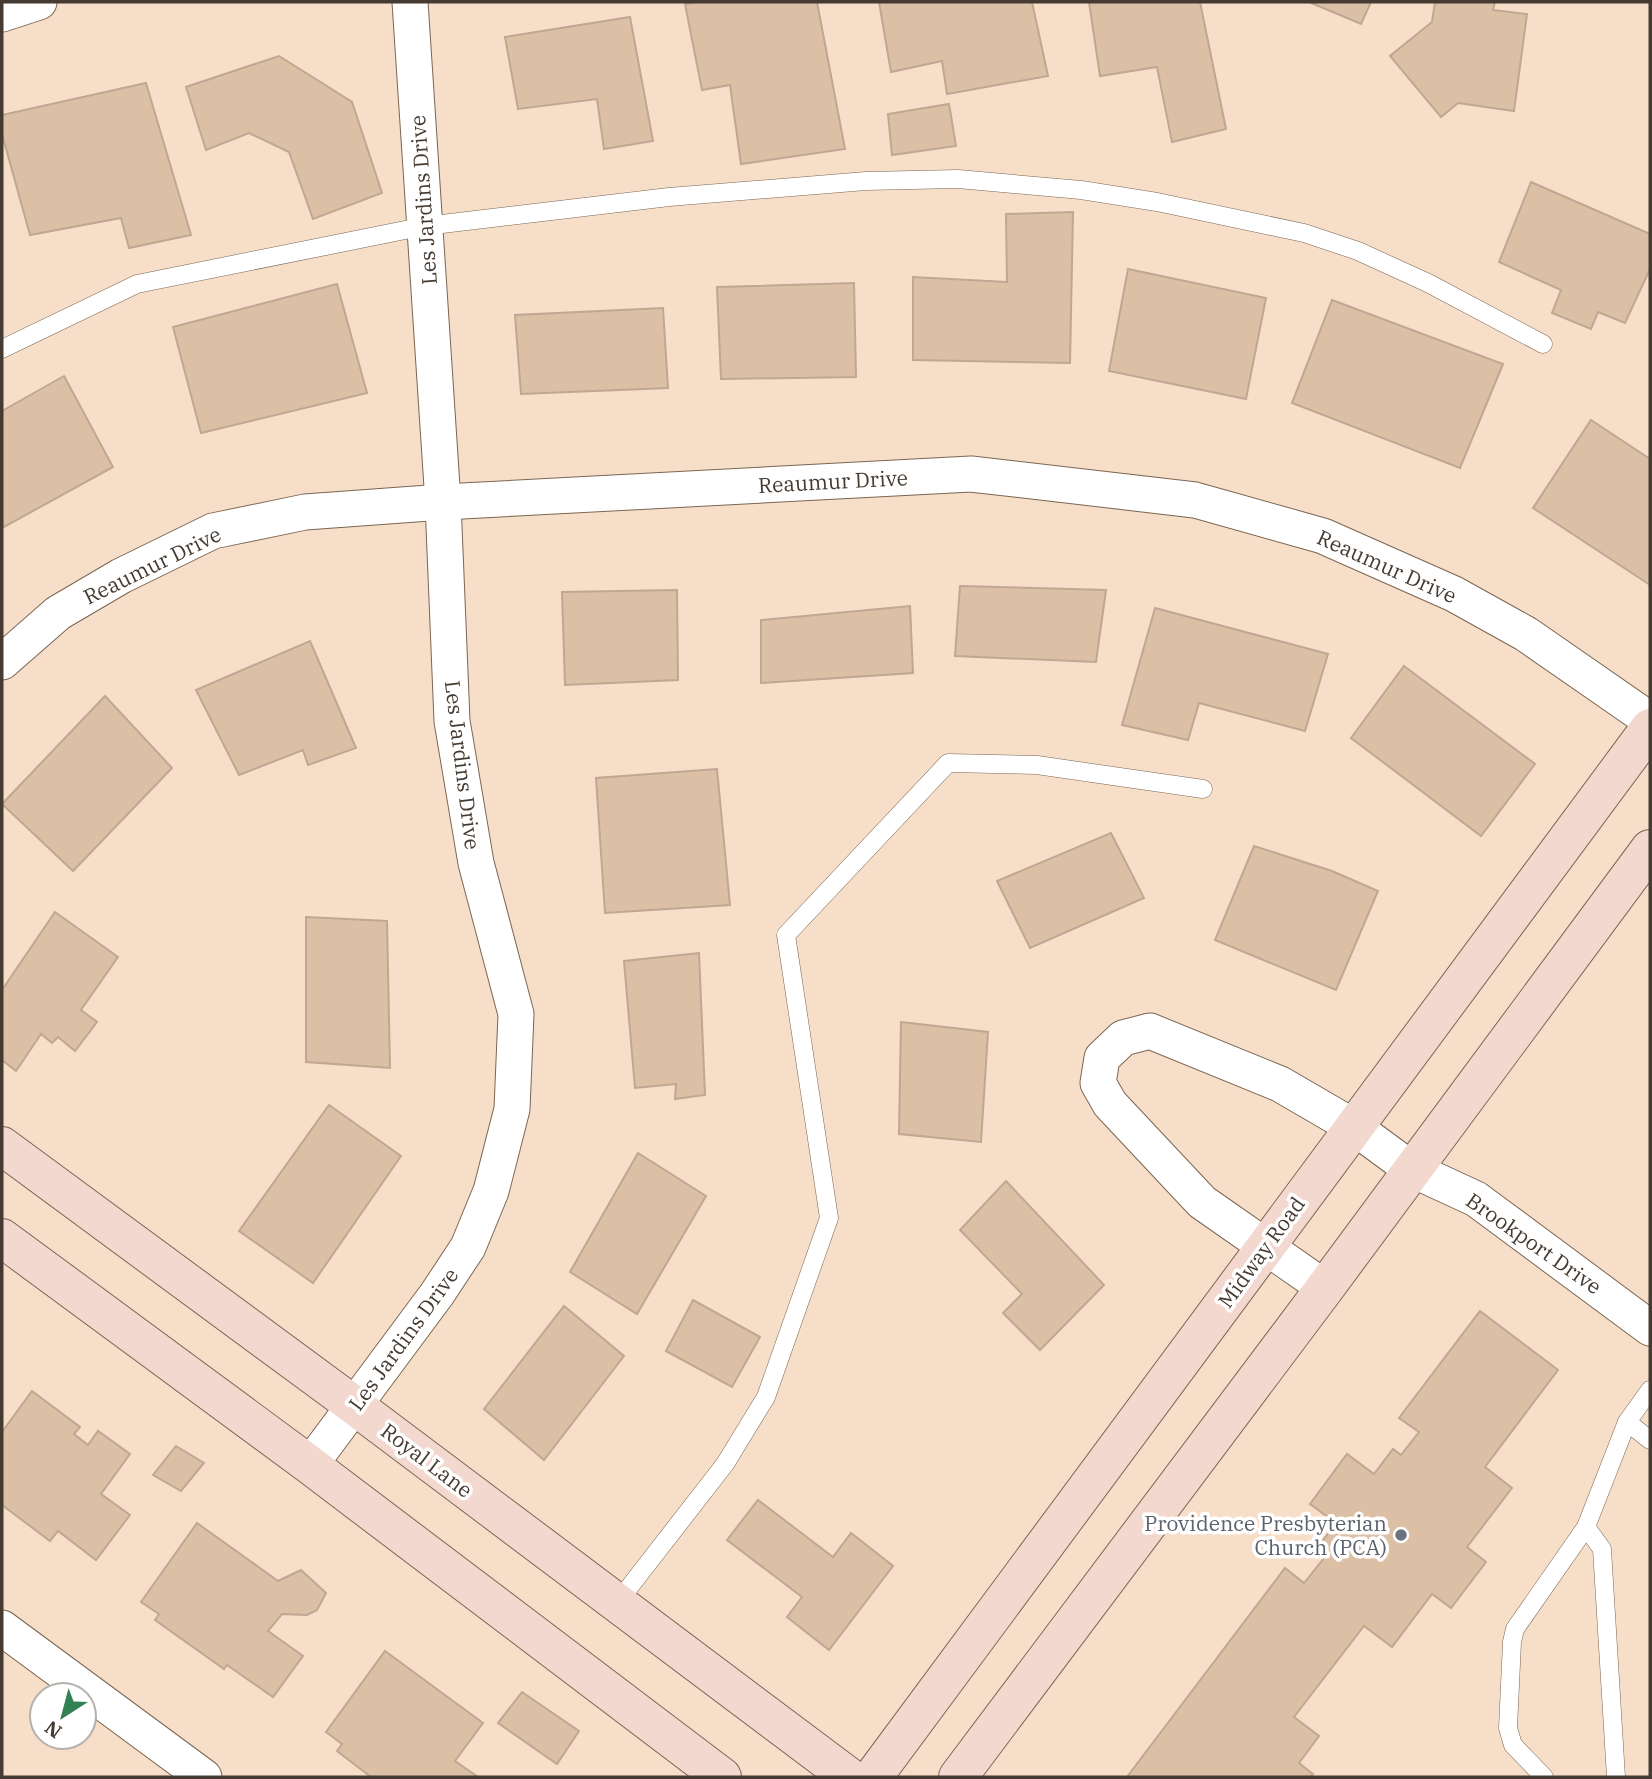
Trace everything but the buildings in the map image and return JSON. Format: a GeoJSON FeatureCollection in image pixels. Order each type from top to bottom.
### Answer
{"type":"FeatureCollection","features":[{"type":"Feature","properties":{"kind":"main road","name":"Midway Road"},"geometry":{"type":"LineString","coordinates":[[873,1777],[1650,728]]}},
{"type":"Feature","properties":{"kind":"main road"},"geometry":{"type":"LineString","coordinates":[[958,1777],[1650,849]]}},
{"type":"Feature","properties":{"kind":"main road","name":"Royal Lane"},"geometry":{"type":"LineString","coordinates":[[2,1146],[355,1406],[849,1777]]}},
{"type":"Feature","properties":{"kind":"main road"},"geometry":{"type":"LineString","coordinates":[[2,1238],[310,1465],[722,1777]]}},
{"type":"Feature","properties":{"kind":"street"},"geometry":{"type":"LineString","coordinates":[[2,14],[39,2]]}},
{"type":"Feature","properties":{"kind":"street","name":"Les Jardins Drive"},"geometry":{"type":"LineString","coordinates":[[310,1465],[468,1247],[491,1191],[512,1109],[516,1014],[475,863],[452,720],[443,502],[410,2]]}},
{"type":"Feature","properties":{"kind":"street","name":"Reaumur Drive"},"geometry":{"type":"LineString","coordinates":[[2,662],[58,613],[121,576],[213,531],[305,512],[443,502],[971,474],[1195,500],[1324,536],[1454,594],[1526,634],[1650,720]]}},
{"type":"Feature","properties":{"kind":"street","name":"Brookport Drive"},"geometry":{"type":"LineString","coordinates":[[1325,1288],[1202,1202],[1110,1104],[1098,1083],[1102,1058],[1123,1038],[1150,1031],[1280,1084],[1354,1127],[1411,1169],[1476,1199],[1650,1328]]}},
{"type":"Feature","properties":{"kind":"street"},"geometry":{"type":"LineString","coordinates":[[2,1628],[204,1777]]}},
{"type":"Feature","properties":{"kind":"lane"},"geometry":{"type":"LineString","coordinates":[[2,349],[137,284],[425,226],[668,197],[866,181],[958,179],[1081,190],[1157,202],[1304,233],[1358,251],[1428,283],[1543,344]]}},
{"type":"Feature","properties":{"kind":"lane"},"geometry":{"type":"LineString","coordinates":[[617,1602],[725,1464],[766,1397],[829,1218],[786,935],[948,763],[1037,765],[1203,789]]}},
{"type":"Feature","properties":{"kind":"lane"},"geometry":{"type":"LineString","coordinates":[[1544,1777],[1513,1745],[1508,1728],[1515,1629],[1586,1527],[1627,1422],[1650,1390]]}},
{"type":"Feature","properties":{"kind":"lane"},"geometry":{"type":"LineString","coordinates":[[1627,1422],[1650,1440]]}},
{"type":"Feature","properties":{"kind":"lane"},"geometry":{"type":"LineString","coordinates":[[1586,1527],[1602,1549],[1616,1777]]}},
{"type":"Feature","properties":{"kind":"place","name":"Providence Presbyterian Church (PCA)"},"geometry":{"type":"Point","coordinates":[1401,1535]}}]}
